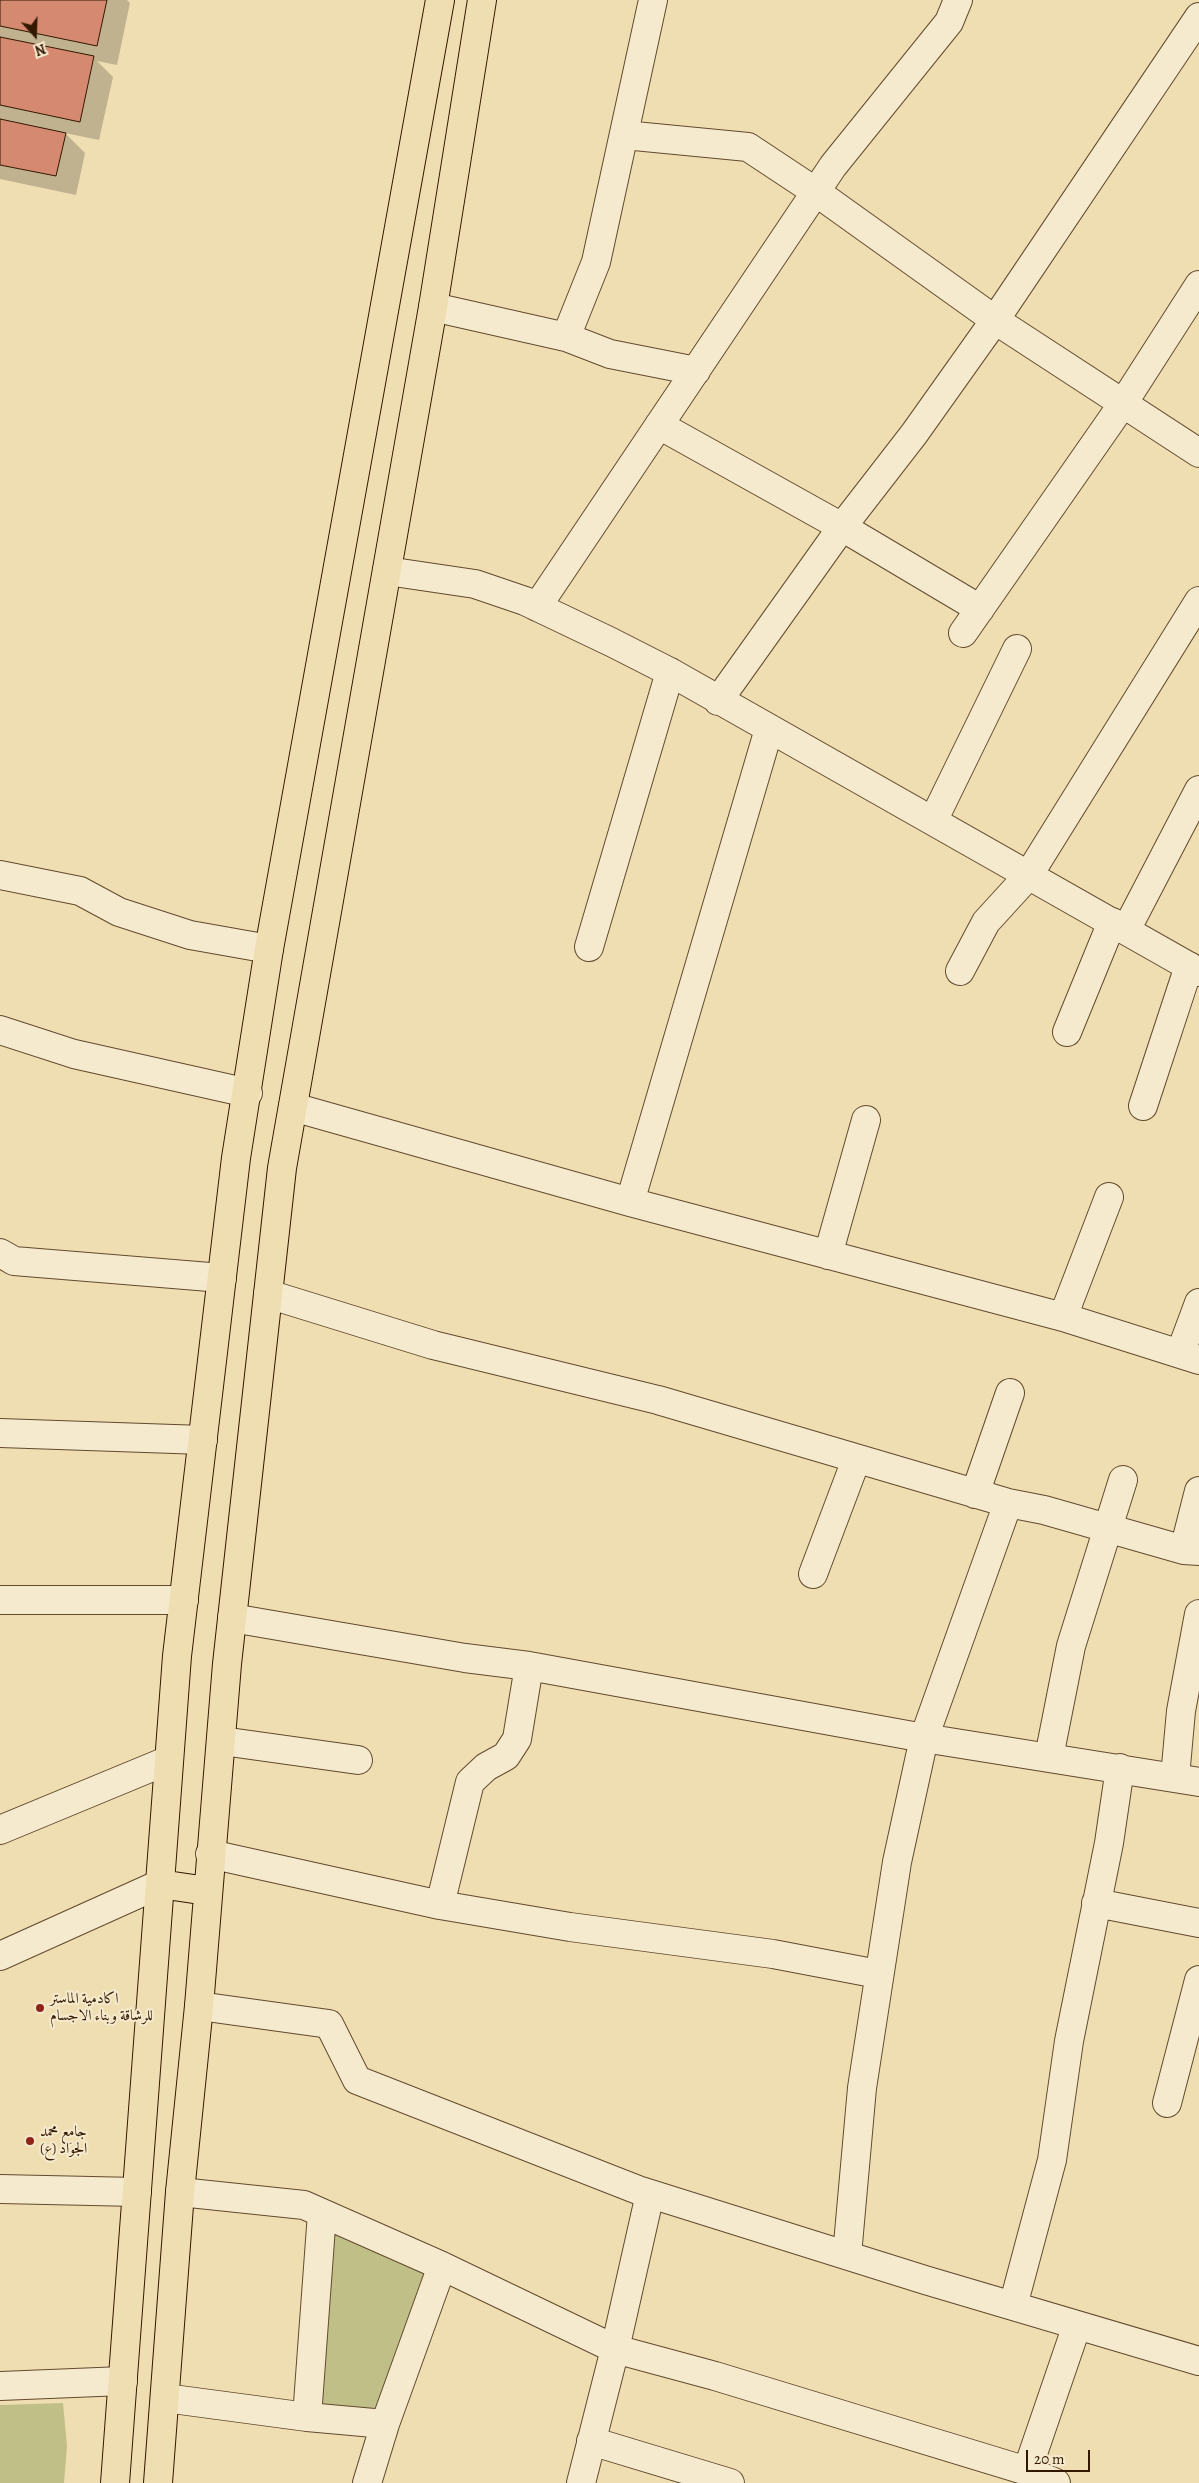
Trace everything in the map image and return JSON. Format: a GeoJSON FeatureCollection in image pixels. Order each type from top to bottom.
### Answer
{"type":"FeatureCollection","features":[{"type":"Feature","properties":{"kind":"main road"},"geometry":{"type":"LineString","coordinates":[[115,2483],[169,1760],[184,1600],[236,1158],[248,1093],[269,949],[440,0]]}},
{"type":"Feature","properties":{"kind":"main road"},"geometry":{"type":"LineString","coordinates":[[158,2483],[180,2192],[199,2006],[210,1854],[232,1618],[282,1168],[433,307],[482,0]]}},
{"type":"Feature","properties":{"kind":"main road"},"geometry":{"type":"LineString","coordinates":[[160,1884],[208,1891]]}},
{"type":"Feature","properties":{"kind":"main road"},"geometry":{"type":"LineString","coordinates":[[137,2192],[180,2192]]}},
{"type":"Feature","properties":{"kind":"street"},"geometry":{"type":"LineString","coordinates":[[566,337],[596,262],[653,0]]}},
{"type":"Feature","properties":{"kind":"street"},"geometry":{"type":"LineString","coordinates":[[537,607],[833,166],[949,22],[958,0]]}},
{"type":"Feature","properties":{"kind":"street"},"geometry":{"type":"LineString","coordinates":[[718,701],[842,527],[914,434],[995,320],[1199,17]]}},
{"type":"Feature","properties":{"kind":"street"},"geometry":{"type":"LineString","coordinates":[[624,135],[748,147],[816,192],[995,320],[1124,402],[1199,453]]}},
{"type":"Feature","properties":{"kind":"street"},"geometry":{"type":"LineString","coordinates":[[963,633],[1124,402],[1199,285]]}},
{"type":"Feature","properties":{"kind":"street"},"geometry":{"type":"LineString","coordinates":[[433,307],[566,337],[610,354],[696,371]]}},
{"type":"Feature","properties":{"kind":"street"},"geometry":{"type":"LineString","coordinates":[[659,425],[842,527],[980,609]]}},
{"type":"Feature","properties":{"kind":"street"},"geometry":{"type":"LineString","coordinates":[[387,571],[475,584],[537,607],[670,672],[718,701],[1194,969],[1144,1106]]}},
{"type":"Feature","properties":{"kind":"street"},"geometry":{"type":"LineString","coordinates":[[960,971],[986,922],[1028,876],[1199,601]]}},
{"type":"Feature","properties":{"kind":"street"},"geometry":{"type":"LineString","coordinates":[[934,821],[1017,649]]}},
{"type":"Feature","properties":{"kind":"street"},"geometry":{"type":"LineString","coordinates":[[589,947],[670,672]]}},
{"type":"Feature","properties":{"kind":"street"},"geometry":{"type":"LineString","coordinates":[[630,1202],[769,729]]}},
{"type":"Feature","properties":{"kind":"street"},"geometry":{"type":"LineString","coordinates":[[1067,1032],[1119,926],[1199,790]]}},
{"type":"Feature","properties":{"kind":"street"},"geometry":{"type":"LineString","coordinates":[[0,875],[80,891],[119,912],[190,935],[269,949]]}},
{"type":"Feature","properties":{"kind":"street"},"geometry":{"type":"LineString","coordinates":[[0,1030],[74,1054],[248,1093]]}},
{"type":"Feature","properties":{"kind":"street"},"geometry":{"type":"LineString","coordinates":[[293,1107],[630,1202],[1063,1316],[1190,1357],[1199,1303]]}},
{"type":"Feature","properties":{"kind":"street"},"geometry":{"type":"LineString","coordinates":[[828,1255],[866,1120]]}},
{"type":"Feature","properties":{"kind":"street"},"geometry":{"type":"LineString","coordinates":[[1063,1316],[1109,1197]]}},
{"type":"Feature","properties":{"kind":"street"},"geometry":{"type":"LineString","coordinates":[[0,1253],[14,1261],[222,1278]]}},
{"type":"Feature","properties":{"kind":"street"},"geometry":{"type":"LineString","coordinates":[[268,1294],[434,1345],[658,1400],[1008,1504],[1044,1510],[1192,1551],[1199,1491]]}},
{"type":"Feature","properties":{"kind":"street"},"geometry":{"type":"LineString","coordinates":[[975,1494],[1010,1393]]}},
{"type":"Feature","properties":{"kind":"street"},"geometry":{"type":"LineString","coordinates":[[0,1433],[203,1440]]}},
{"type":"Feature","properties":{"kind":"street"},"geometry":{"type":"LineString","coordinates":[[813,1574],[856,1460]]}},
{"type":"Feature","properties":{"kind":"street"},"geometry":{"type":"LineString","coordinates":[[1049,1756],[1072,1646],[1090,1580],[1123,1480]]}},
{"type":"Feature","properties":{"kind":"street"},"geometry":{"type":"LineString","coordinates":[[847,2255],[862,2088],[878,1974],[897,1862],[924,1738],[1008,1504]]}},
{"type":"Feature","properties":{"kind":"street"},"geometry":{"type":"LineString","coordinates":[[0,1600],[184,1600]]}},
{"type":"Feature","properties":{"kind":"street"},"geometry":{"type":"LineString","coordinates":[[232,1618],[465,1658],[529,1666],[924,1738],[1049,1756],[1187,1780],[1181,1711],[1199,1614]]}},
{"type":"Feature","properties":{"kind":"street"},"geometry":{"type":"LineString","coordinates":[[440,1905],[470,1782],[486,1767],[506,1756],[517,1739],[529,1666]]}},
{"type":"Feature","properties":{"kind":"street"},"geometry":{"type":"LineString","coordinates":[[222,1741],[358,1760]]}},
{"type":"Feature","properties":{"kind":"street"},"geometry":{"type":"LineString","coordinates":[[0,1830],[169,1760]]}},
{"type":"Feature","properties":{"kind":"street"},"geometry":{"type":"LineString","coordinates":[[1013,2306],[1052,2160],[1069,2041],[1109,1843],[1120,1768]]}},
{"type":"Feature","properties":{"kind":"street"},"geometry":{"type":"LineString","coordinates":[[210,1854],[440,1905],[570,1927],[773,1954],[878,1974]]}},
{"type":"Feature","properties":{"kind":"street"},"geometry":{"type":"LineString","coordinates":[[0,1956],[160,1884]]}},
{"type":"Feature","properties":{"kind":"street"},"geometry":{"type":"LineString","coordinates":[[1096,1903],[1199,1923]]}},
{"type":"Feature","properties":{"kind":"street"},"geometry":{"type":"LineString","coordinates":[[1167,2103],[1199,1980]]}},
{"type":"Feature","properties":{"kind":"street"},"geometry":{"type":"LineString","coordinates":[[199,2006],[329,2024],[357,2080],[650,2194],[1013,2306],[1199,2361]]}},
{"type":"Feature","properties":{"kind":"street"},"geometry":{"type":"LineString","coordinates":[[0,2189],[137,2192]]}},
{"type":"Feature","properties":{"kind":"street"},"geometry":{"type":"LineString","coordinates":[[180,2192],[304,2205],[442,2266],[615,2349],[715,2376],[1027,2471],[1056,2483]]}},
{"type":"Feature","properties":{"kind":"street"},"geometry":{"type":"LineString","coordinates":[[581,2483],[615,2349],[650,2194]]}},
{"type":"Feature","properties":{"kind":"street"},"geometry":{"type":"LineString","coordinates":[[307,2417],[322,2213]]}},
{"type":"Feature","properties":{"kind":"street"},"geometry":{"type":"LineString","coordinates":[[367,2483],[385,2424],[442,2266]]}},
{"type":"Feature","properties":{"kind":"street"},"geometry":{"type":"LineString","coordinates":[[1027,2471],[1077,2325]]}},
{"type":"Feature","properties":{"kind":"street"},"geometry":{"type":"LineString","coordinates":[[0,2386],[123,2382]]}},
{"type":"Feature","properties":{"kind":"street"},"geometry":{"type":"LineString","coordinates":[[165,2398],[307,2417],[385,2424]]}},
{"type":"Feature","properties":{"kind":"street"},"geometry":{"type":"LineString","coordinates":[[592,2441],[730,2483]]}},
{"type":"Feature","properties":{"kind":"shaded area"},"geometry":{"type":"Polygon","coordinates":[[[325,2219],[429,2270],[382,2417],[312,2409],[325,2219]]]}},
{"type":"Feature","properties":{"kind":"shaded area"},"geometry":{"type":"Polygon","coordinates":[[[63,2403],[67,2446],[64,2483],[0,2483],[0,2405],[63,2403]]]}},
{"type":"Feature","properties":{"kind":"building"},"geometry":{"type":"Polygon","coordinates":[[[0,0],[107,0],[97,46],[0,26],[0,0]]]}},
{"type":"Feature","properties":{"kind":"building"},"geometry":{"type":"Polygon","coordinates":[[[0,37],[94,56],[80,122],[0,105],[0,37]]]}},
{"type":"Feature","properties":{"kind":"building"},"geometry":{"type":"Polygon","coordinates":[[[0,119],[66,133],[56,176],[0,165],[0,119]]]}},
{"type":"Feature","properties":{"kind":"place","name":"اكادمية الماستر للرشاقة وبناء الاجسام"},"geometry":{"type":"Point","coordinates":[40,2008]}},
{"type":"Feature","properties":{"kind":"place","name":"جامع محمد الجواد (ع)"},"geometry":{"type":"Point","coordinates":[30,2141]}}]}
